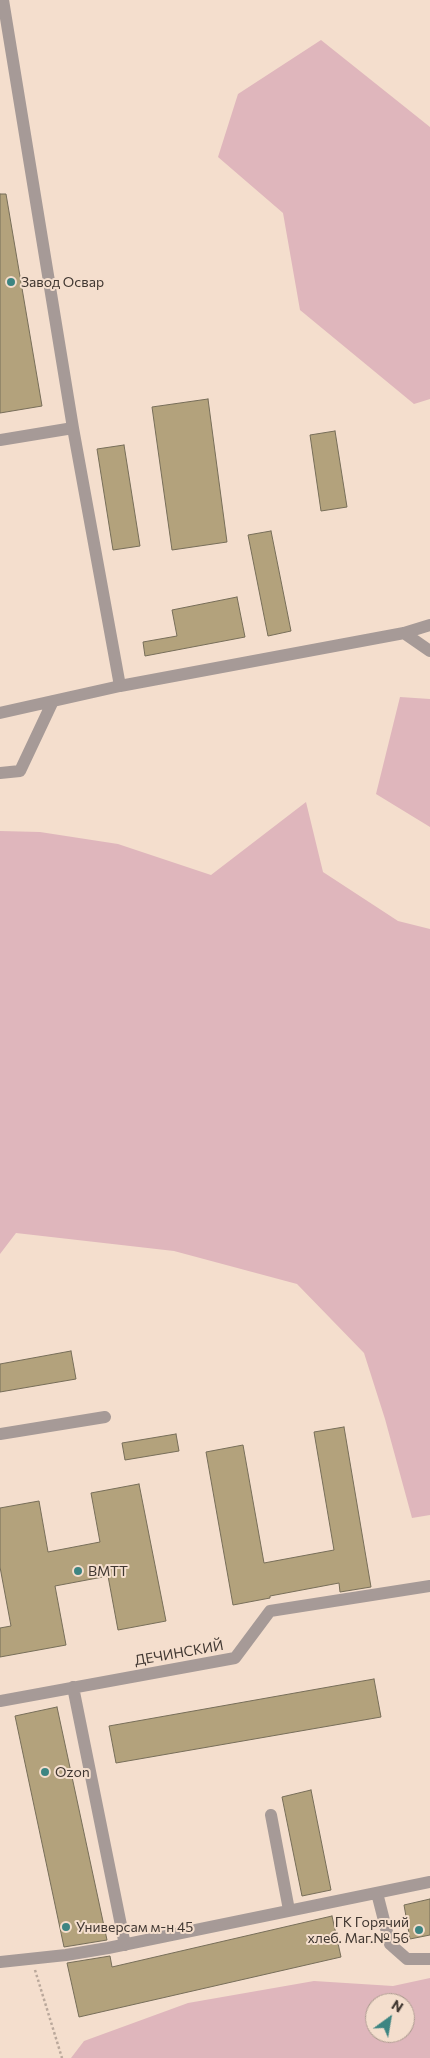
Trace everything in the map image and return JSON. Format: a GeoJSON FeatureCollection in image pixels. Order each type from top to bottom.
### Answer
{"type":"FeatureCollection","features":[{"type":"Feature","properties":{"kind":"street"},"geometry":{"type":"LineString","coordinates":[[3,0],[73,428],[120,686]]}},
{"type":"Feature","properties":{"kind":"street"},"geometry":{"type":"LineString","coordinates":[[0,440],[73,428]]}},
{"type":"Feature","properties":{"kind":"street"},"geometry":{"type":"LineString","coordinates":[[0,713],[120,686],[404,633],[430,625]]}},
{"type":"Feature","properties":{"kind":"street"},"geometry":{"type":"LineString","coordinates":[[404,633],[430,651]]}},
{"type":"Feature","properties":{"kind":"street"},"geometry":{"type":"LineString","coordinates":[[0,773],[20,771],[54,701]]}},
{"type":"Feature","properties":{"kind":"street"},"geometry":{"type":"LineString","coordinates":[[0,1434],[105,1417]]}},
{"type":"Feature","properties":{"kind":"street","name":"ДЕЧИНСКИЙ"},"geometry":{"type":"LineString","coordinates":[[0,1701],[235,1658],[270,1611],[430,1586]]}},
{"type":"Feature","properties":{"kind":"street"},"geometry":{"type":"LineString","coordinates":[[73,1688],[125,1945]]}},
{"type":"Feature","properties":{"kind":"street"},"geometry":{"type":"LineString","coordinates":[[271,1815],[289,1910]]}},
{"type":"Feature","properties":{"kind":"street"},"geometry":{"type":"LineString","coordinates":[[0,1962],[66,1956],[430,1882]]}},
{"type":"Feature","properties":{"kind":"street"},"geometry":{"type":"LineString","coordinates":[[377,1893],[390,1944],[407,1959],[430,1959]]}},
{"type":"Feature","properties":{"kind":"path"},"geometry":{"type":"LineString","coordinates":[[33,1959],[39,1985],[62,2058]]}},
{"type":"Feature","properties":{"kind":"shaded area"},"geometry":{"type":"Polygon","coordinates":[[[321,40],[430,127],[430,399],[414,404],[300,310],[283,213],[218,157],[238,94],[321,40]]]}},
{"type":"Feature","properties":{"kind":"shaded area"},"geometry":{"type":"Polygon","coordinates":[[[400,697],[430,699],[430,827],[376,794],[400,697]]]}},
{"type":"Feature","properties":{"kind":"shaded area"},"geometry":{"type":"Polygon","coordinates":[[[306,802],[323,872],[398,921],[430,929],[430,1515],[412,1518],[385,1419],[364,1353],[297,1284],[174,1251],[16,1233],[0,1254],[0,831],[40,832],[118,844],[211,875],[306,802]]]}},
{"type":"Feature","properties":{"kind":"shaded area"},"geometry":{"type":"Polygon","coordinates":[[[430,1978],[430,2058],[71,2058],[84,2041],[188,2003],[314,1981],[393,1986],[430,1978]]]}},
{"type":"Feature","properties":{"kind":"building","name":"Завод Освар"},"geometry":{"type":"Polygon","coordinates":[[[0,194],[6,194],[42,406],[0,413],[0,194]]]}},
{"type":"Feature","properties":{"kind":"building"},"geometry":{"type":"Polygon","coordinates":[[[208,399],[227,542],[172,550],[152,407],[208,399]]]}},
{"type":"Feature","properties":{"kind":"building"},"geometry":{"type":"Polygon","coordinates":[[[335,431],[347,507],[321,511],[310,435],[335,431]]]}},
{"type":"Feature","properties":{"kind":"building"},"geometry":{"type":"Polygon","coordinates":[[[124,445],[140,546],[113,550],[97,449],[124,445]]]}},
{"type":"Feature","properties":{"kind":"building"},"geometry":{"type":"Polygon","coordinates":[[[271,531],[291,631],[268,636],[248,535],[271,531]]]}},
{"type":"Feature","properties":{"kind":"building"},"geometry":{"type":"Polygon","coordinates":[[[237,597],[245,637],[145,656],[143,642],[177,636],[172,610],[237,597]]]}},
{"type":"Feature","properties":{"kind":"building"},"geometry":{"type":"Polygon","coordinates":[[[71,1351],[76,1379],[0,1392],[0,1364],[71,1351]]]}},
{"type":"Feature","properties":{"kind":"building"},"geometry":{"type":"Polygon","coordinates":[[[344,1427],[371,1587],[340,1592],[339,1583],[233,1605],[206,1452],[243,1445],[264,1563],[334,1550],[314,1432],[344,1427]]]}},
{"type":"Feature","properties":{"kind":"building"},"geometry":{"type":"Polygon","coordinates":[[[176,1434],[179,1451],[125,1460],[122,1443],[176,1434]]]}},
{"type":"Feature","properties":{"kind":"building","name":"ВМТТ"},"geometry":{"type":"Polygon","coordinates":[[[139,1484],[166,1621],[118,1630],[108,1576],[55,1586],[66,1645],[0,1657],[0,1628],[11,1626],[0,1567],[0,1508],[39,1501],[48,1552],[100,1542],[91,1493],[139,1484]]]}},
{"type":"Feature","properties":{"kind":"building"},"geometry":{"type":"Polygon","coordinates":[[[374,1679],[381,1717],[116,1763],[109,1726],[374,1679]]]}},
{"type":"Feature","properties":{"kind":"building"},"geometry":{"type":"Polygon","coordinates":[[[57,1707],[107,1940],[64,1947],[15,1716],[57,1707]]]}},
{"type":"Feature","properties":{"kind":"building"},"geometry":{"type":"Polygon","coordinates":[[[311,1790],[331,1890],[302,1896],[282,1797],[311,1790]]]}},
{"type":"Feature","properties":{"kind":"building"},"geometry":{"type":"Polygon","coordinates":[[[430,1899],[430,1935],[410,1939],[404,1905],[430,1899]]]}},
{"type":"Feature","properties":{"kind":"building"},"geometry":{"type":"Polygon","coordinates":[[[332,1916],[341,1957],[79,2017],[67,1963],[110,1956],[112,1967],[332,1916]]]}},
{"type":"Feature","properties":{"kind":"place","name":"Завод Освар"},"geometry":{"type":"Point","coordinates":[11,282]}},
{"type":"Feature","properties":{"kind":"place","name":"ВМТТ"},"geometry":{"type":"Point","coordinates":[78,1571]}},
{"type":"Feature","properties":{"kind":"place","name":"Ozon"},"geometry":{"type":"Point","coordinates":[45,1772]}},
{"type":"Feature","properties":{"kind":"place","name":"Универсам м-н 45"},"geometry":{"type":"Point","coordinates":[66,1927]}},
{"type":"Feature","properties":{"kind":"place","name":"ГК Горячий хлеб. Маг.№ 56"},"geometry":{"type":"Point","coordinates":[419,1930]}}]}
